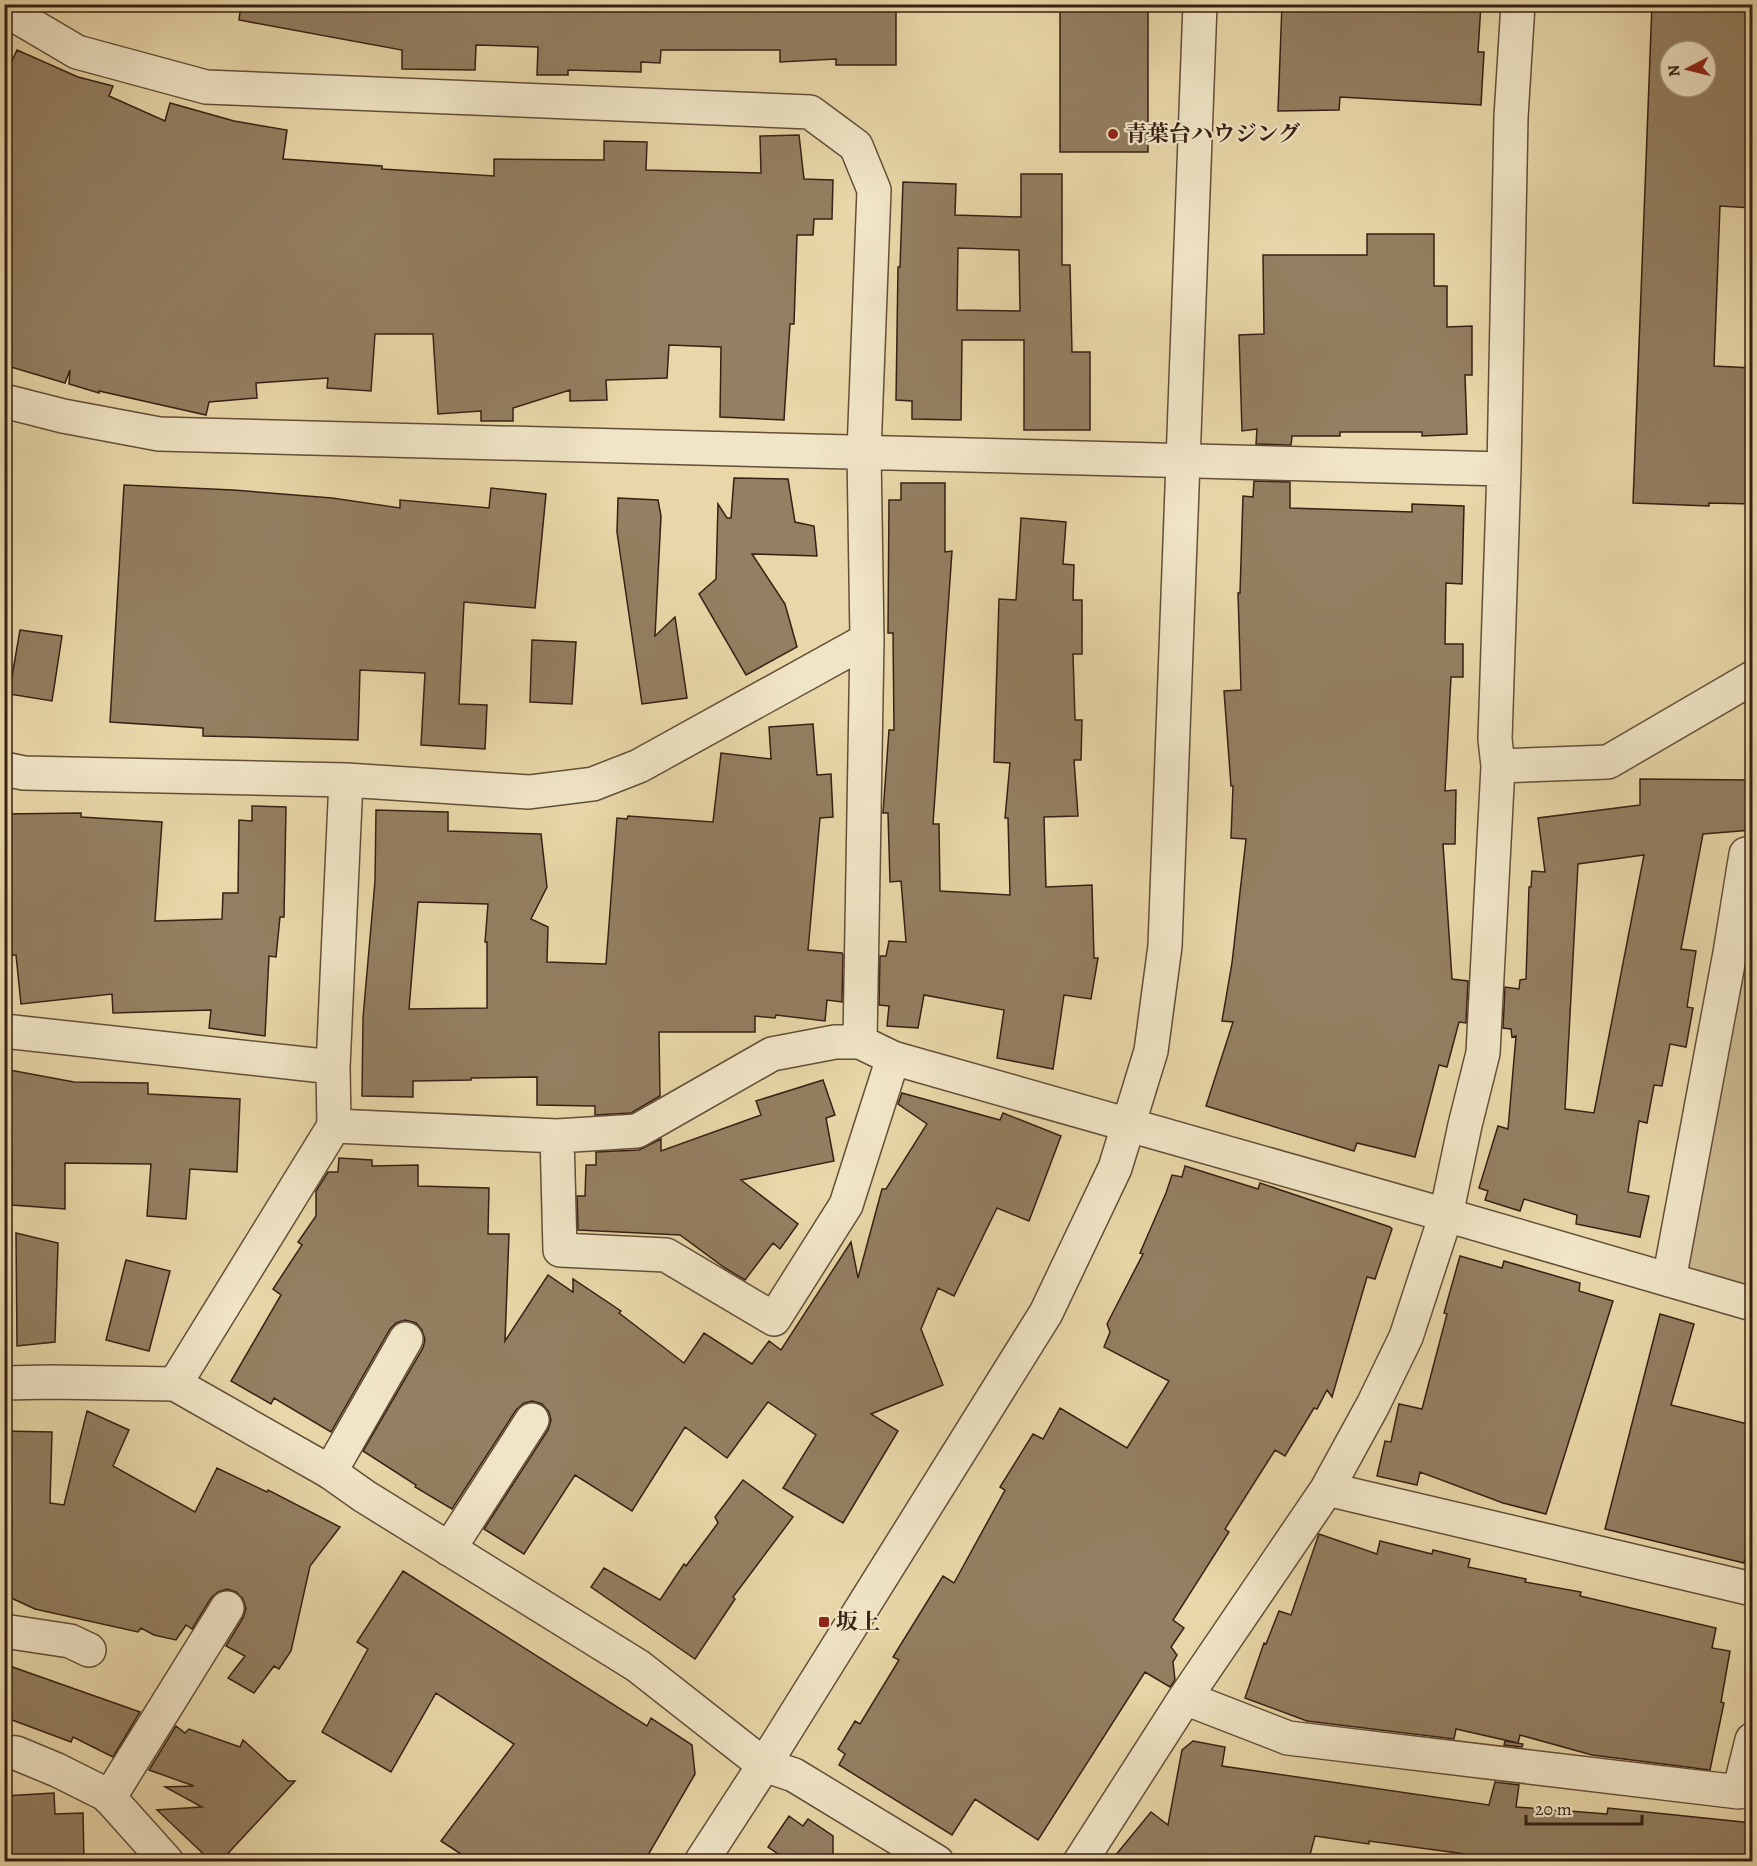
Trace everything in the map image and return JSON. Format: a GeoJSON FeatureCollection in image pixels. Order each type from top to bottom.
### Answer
{"type":"FeatureCollection","features":[{"type":"Feature","properties":{"kind":"street"},"geometry":{"type":"LineString","coordinates":[[701,1862],[1046,1313],[1115,1168],[1151,1052],[1165,946],[1200,4]]}},
{"type":"Feature","properties":{"kind":"street"},"geometry":{"type":"LineString","coordinates":[[1080,1862],[1185,1698],[1327,1489],[1373,1405],[1406,1337],[1446,1215],[1483,1053],[1498,766],[1495,739],[1504,469],[1511,117],[1518,4]]}},
{"type":"Feature","properties":{"kind":"street"},"geometry":{"type":"LineString","coordinates":[[4,9],[77,52],[206,87],[810,112],[856,146],[874,190],[864,452],[867,640],[860,1041]]}},
{"type":"Feature","properties":{"kind":"street"},"geometry":{"type":"LineString","coordinates":[[4,401],[63,416],[159,434],[1504,469]]}},
{"type":"Feature","properties":{"kind":"street"},"geometry":{"type":"LineString","coordinates":[[4,769],[24,773],[346,780],[529,792],[593,784],[639,766],[867,640]]}},
{"type":"Feature","properties":{"kind":"street"},"geometry":{"type":"LineString","coordinates":[[1498,766],[1608,762],[1752,678]]}},
{"type":"Feature","properties":{"kind":"street"},"geometry":{"type":"LineString","coordinates":[[175,1384],[334,1126],[333,1067],[346,780]]}},
{"type":"Feature","properties":{"kind":"street"},"geometry":{"type":"LineString","coordinates":[[1669,1280],[1728,965],[1746,854],[1752,853]]}},
{"type":"Feature","properties":{"kind":"street"},"geometry":{"type":"LineString","coordinates":[[4,1031],[333,1067]]}},
{"type":"Feature","properties":{"kind":"street"},"geometry":{"type":"LineString","coordinates":[[334,1126],[557,1137],[637,1131],[772,1054],[835,1042],[860,1041],[893,1058],[1752,1304]]}},
{"type":"Feature","properties":{"kind":"street"},"geometry":{"type":"LineString","coordinates":[[557,1137],[560,1250],[666,1255],[774,1319],[846,1205],[893,1058]]}},
{"type":"Feature","properties":{"kind":"street"},"geometry":{"type":"LineString","coordinates":[[330,1472],[406,1339]]}},
{"type":"Feature","properties":{"kind":"street"},"geometry":{"type":"LineString","coordinates":[[4,1383],[175,1384],[330,1472],[638,1666],[764,1765],[794,1774],[937,1862]]}},
{"type":"Feature","properties":{"kind":"street"},"geometry":{"type":"LineString","coordinates":[[449,1549],[532,1420]]}},
{"type":"Feature","properties":{"kind":"street"},"geometry":{"type":"LineString","coordinates":[[1327,1489],[1752,1589]]}},
{"type":"Feature","properties":{"kind":"street"},"geometry":{"type":"LineString","coordinates":[[109,1798],[227,1608]]}},
{"type":"Feature","properties":{"kind":"street"},"geometry":{"type":"LineString","coordinates":[[4,1631],[70,1641],[89,1650]]}},
{"type":"Feature","properties":{"kind":"street"},"geometry":{"type":"LineString","coordinates":[[1185,1698],[1288,1738],[1739,1792],[1752,1740]]}},
{"type":"Feature","properties":{"kind":"street"},"geometry":{"type":"LineString","coordinates":[[4,1752],[16,1753],[57,1770],[109,1798],[167,1862]]}},
{"type":"Feature","properties":{"kind":"shaded area"},"geometry":{"type":"Polygon","coordinates":[[[1730,953],[1752,954],[1752,1304],[1669,1280],[1730,953]]]}},
{"type":"Feature","properties":{"kind":"building"},"geometry":{"type":"Polygon","coordinates":[[[241,4],[896,4],[896,65],[836,65],[836,59],[780,62],[780,50],[661,50],[660,63],[641,62],[641,72],[568,70],[568,75],[537,75],[538,47],[476,45],[475,70],[402,69],[402,50],[239,20],[241,4]]]}},
{"type":"Feature","properties":{"kind":"building"},"geometry":{"type":"Polygon","coordinates":[[[1060,4],[1148,4],[1148,152],[1060,152],[1060,4]]]}},
{"type":"Feature","properties":{"kind":"building"},"geometry":{"type":"Polygon","coordinates":[[[1282,4],[1481,4],[1478,52],[1484,52],[1481,105],[1340,97],[1339,110],[1278,111],[1282,4]]]}},
{"type":"Feature","properties":{"kind":"building"},"geometry":{"type":"Polygon","coordinates":[[[1652,4],[1752,4],[1752,208],[1720,206],[1714,366],[1752,368],[1752,504],[1709,503],[1709,506],[1633,503],[1652,4]]]}},
{"type":"Feature","properties":{"kind":"building"},"geometry":{"type":"Polygon","coordinates":[[[17,50],[78,77],[113,86],[109,96],[165,121],[170,103],[234,121],[287,130],[283,159],[382,166],[382,169],[494,176],[494,159],[604,160],[604,141],[647,142],[646,170],[761,173],[760,136],[799,135],[804,179],[833,180],[832,219],[814,219],[813,235],[797,235],[794,324],[790,324],[784,420],[720,417],[721,347],[669,345],[667,378],[606,380],[607,400],[570,401],[570,390],[513,408],[513,421],[481,421],[481,411],[438,414],[433,334],[375,334],[371,391],[327,388],[328,378],[256,383],[257,398],[209,402],[206,415],[99,391],[99,393],[69,384],[70,370],[65,383],[4,365],[4,78],[17,50]]]}},
{"type":"Feature","properties":{"kind":"building"},"geometry":{"type":"Polygon","coordinates":[[[1021,174],[1062,174],[1062,265],[1070,265],[1072,352],[1090,352],[1090,430],[1024,430],[1024,340],[962,340],[961,420],[912,419],[912,401],[896,400],[898,267],[900,267],[903,182],[956,184],[955,215],[1021,217],[1021,174]],[[958,248],[957,310],[1020,311],[1019,250],[958,248]]]}},
{"type":"Feature","properties":{"kind":"building"},"geometry":{"type":"Polygon","coordinates":[[[1367,234],[1434,234],[1434,286],[1447,286],[1447,327],[1472,326],[1472,375],[1465,375],[1467,434],[1422,436],[1422,432],[1340,432],[1340,436],[1292,436],[1291,445],[1256,444],[1257,429],[1242,431],[1239,335],[1264,334],[1263,255],[1367,255],[1367,234]]]}},
{"type":"Feature","properties":{"kind":"building"},"geometry":{"type":"Polygon","coordinates":[[[734,478],[788,479],[795,522],[814,526],[817,556],[752,554],[785,604],[797,647],[746,675],[699,594],[716,579],[718,504],[727,518],[731,518],[734,478]]]}},
{"type":"Feature","properties":{"kind":"building"},"geometry":{"type":"Polygon","coordinates":[[[1254,481],[1290,482],[1290,508],[1412,512],[1412,504],[1464,506],[1462,584],[1446,583],[1445,644],[1463,644],[1463,677],[1451,677],[1445,791],[1456,790],[1455,844],[1443,844],[1452,979],[1468,981],[1466,1023],[1459,1022],[1447,1067],[1439,1065],[1415,1157],[1357,1143],[1354,1151],[1206,1106],[1233,1022],[1222,1021],[1232,963],[1246,839],[1231,838],[1233,786],[1231,786],[1224,691],[1241,690],[1238,593],[1240,593],[1243,496],[1253,497],[1254,481]]]}},
{"type":"Feature","properties":{"kind":"building"},"geometry":{"type":"Polygon","coordinates":[[[901,483],[945,483],[945,552],[952,551],[933,824],[939,824],[940,891],[1010,895],[1008,818],[1005,818],[1010,763],[994,762],[999,599],[1016,600],[1021,518],[1066,522],[1063,564],[1074,565],[1073,600],[1082,600],[1082,654],[1073,654],[1075,720],[1082,720],[1081,760],[1074,760],[1078,816],[1044,817],[1046,887],[1092,885],[1094,958],[1098,958],[1091,999],[1064,995],[1053,1069],[997,1058],[1004,1010],[924,995],[918,1028],[887,1026],[889,1006],[879,1005],[880,956],[886,956],[889,941],[906,942],[901,881],[890,882],[888,813],[883,813],[889,730],[894,730],[893,633],[888,633],[889,500],[901,500],[901,483]]]}},
{"type":"Feature","properties":{"kind":"building"},"geometry":{"type":"Polygon","coordinates":[[[124,485],[233,490],[332,498],[400,508],[400,500],[489,508],[491,488],[546,494],[535,608],[464,602],[459,704],[487,705],[485,749],[421,745],[425,673],[360,670],[358,740],[203,736],[203,728],[110,722],[124,485]]]}},
{"type":"Feature","properties":{"kind":"building"},"geometry":{"type":"Polygon","coordinates":[[[618,498],[658,500],[661,516],[655,636],[675,617],[687,698],[642,704],[617,532],[618,498]]]}},
{"type":"Feature","properties":{"kind":"building"},"geometry":{"type":"Polygon","coordinates":[[[20,630],[62,636],[52,701],[9,694],[20,630]]]}},
{"type":"Feature","properties":{"kind":"building"},"geometry":{"type":"Polygon","coordinates":[[[532,640],[576,642],[572,704],[530,702],[532,640]]]}},
{"type":"Feature","properties":{"kind":"building"},"geometry":{"type":"Polygon","coordinates":[[[813,724],[817,775],[831,774],[833,817],[820,818],[808,950],[842,953],[843,955],[842,1002],[827,1000],[825,1021],[776,1015],[775,1018],[755,1016],[755,1032],[659,1032],[660,1096],[631,1113],[595,1115],[595,1106],[537,1105],[537,1077],[413,1081],[413,1097],[362,1096],[363,1018],[375,881],[376,810],[448,812],[448,831],[541,834],[547,887],[531,919],[548,927],[547,962],[606,964],[617,818],[627,819],[628,816],[713,822],[721,753],[771,759],[769,727],[813,724]],[[418,902],[409,1009],[487,1008],[487,942],[485,942],[488,904],[418,902]]]}},
{"type":"Feature","properties":{"kind":"building"},"geometry":{"type":"Polygon","coordinates":[[[1640,779],[1752,780],[1752,830],[1703,834],[1681,949],[1696,951],[1687,1007],[1693,1008],[1686,1047],[1670,1044],[1662,1086],[1654,1085],[1647,1123],[1639,1121],[1628,1192],[1649,1196],[1640,1237],[1576,1224],[1577,1215],[1524,1199],[1520,1211],[1485,1200],[1488,1191],[1479,1188],[1498,1126],[1508,1129],[1516,1036],[1512,1037],[1511,1029],[1503,1028],[1505,987],[1519,989],[1520,980],[1526,979],[1529,887],[1531,887],[1532,871],[1545,872],[1538,818],[1640,805],[1640,779]],[[1644,855],[1578,864],[1565,1109],[1594,1113],[1644,855]]]}},
{"type":"Feature","properties":{"kind":"building"},"geometry":{"type":"Polygon","coordinates":[[[252,806],[286,807],[284,917],[280,917],[276,957],[269,956],[265,1036],[209,1028],[211,1010],[113,1013],[112,994],[21,1004],[16,955],[4,955],[4,814],[81,813],[81,817],[162,822],[155,921],[222,919],[223,893],[238,893],[239,820],[252,821],[252,806]]]}},
{"type":"Feature","properties":{"kind":"building"},"geometry":{"type":"Polygon","coordinates":[[[4,1069],[74,1082],[148,1083],[148,1094],[240,1099],[237,1172],[190,1169],[186,1219],[147,1216],[151,1164],[65,1163],[65,1209],[12,1205],[12,1152],[4,1151],[4,1069]]]}},
{"type":"Feature","properties":{"kind":"building"},"geometry":{"type":"Polygon","coordinates":[[[823,1080],[835,1115],[826,1118],[834,1161],[741,1180],[798,1224],[780,1249],[773,1243],[745,1280],[680,1235],[578,1230],[577,1196],[585,1196],[586,1165],[596,1165],[596,1152],[639,1150],[661,1139],[661,1151],[761,1115],[756,1101],[823,1080]]]}},
{"type":"Feature","properties":{"kind":"building"},"geometry":{"type":"Polygon","coordinates":[[[902,1093],[1000,1120],[1003,1113],[1061,1136],[1029,1221],[997,1208],[954,1296],[938,1288],[921,1329],[943,1385],[871,1414],[898,1431],[843,1523],[783,1488],[816,1435],[768,1402],[727,1458],[685,1427],[632,1511],[575,1475],[524,1554],[484,1529],[548,1430],[551,1420],[549,1412],[542,1404],[532,1401],[524,1403],[516,1410],[452,1509],[363,1451],[423,1348],[425,1340],[422,1330],[416,1323],[405,1320],[396,1323],[390,1329],[331,1432],[274,1398],[271,1404],[231,1381],[281,1295],[273,1289],[302,1245],[298,1242],[316,1216],[316,1191],[328,1172],[338,1172],[339,1158],[372,1160],[372,1166],[418,1165],[418,1186],[489,1188],[488,1234],[509,1234],[505,1341],[548,1275],[573,1292],[573,1279],[621,1311],[619,1313],[684,1363],[704,1333],[752,1364],[769,1341],[781,1350],[851,1242],[858,1278],[882,1189],[886,1189],[927,1124],[898,1104],[902,1093]]]}},
{"type":"Feature","properties":{"kind":"building"},"geometry":{"type":"Polygon","coordinates":[[[1185,1166],[1258,1189],[1260,1183],[1390,1227],[1392,1229],[1375,1279],[1367,1277],[1332,1397],[1327,1390],[1285,1456],[1275,1450],[1225,1529],[1229,1532],[1173,1620],[1184,1628],[1171,1647],[1177,1655],[1173,1662],[1175,1680],[1170,1687],[1145,1672],[1038,1840],[975,1799],[952,1835],[839,1765],[845,1754],[838,1749],[855,1721],[860,1724],[899,1660],[893,1657],[943,1576],[954,1583],[1005,1490],[1000,1487],[1033,1434],[1043,1439],[1060,1408],[1127,1448],[1169,1381],[1104,1347],[1110,1332],[1107,1324],[1143,1254],[1140,1253],[1172,1175],[1182,1177],[1185,1166]]]}},
{"type":"Feature","properties":{"kind":"building"},"geometry":{"type":"Polygon","coordinates":[[[16,1233],[58,1243],[55,1342],[17,1346],[16,1233]]]}},
{"type":"Feature","properties":{"kind":"building"},"geometry":{"type":"Polygon","coordinates":[[[1460,1256],[1502,1268],[1504,1261],[1580,1283],[1579,1291],[1613,1301],[1546,1514],[1503,1503],[1420,1472],[1417,1485],[1377,1476],[1385,1441],[1391,1442],[1399,1404],[1422,1409],[1460,1256]]]}},
{"type":"Feature","properties":{"kind":"building"},"geometry":{"type":"Polygon","coordinates":[[[126,1260],[170,1271],[149,1351],[106,1340],[126,1260]]]}},
{"type":"Feature","properties":{"kind":"building"},"geometry":{"type":"Polygon","coordinates":[[[1660,1314],[1694,1324],[1671,1405],[1752,1425],[1752,1531],[1744,1563],[1605,1529],[1660,1314]]]}},
{"type":"Feature","properties":{"kind":"building"},"geometry":{"type":"Polygon","coordinates":[[[87,1411],[129,1430],[113,1466],[195,1512],[217,1468],[267,1492],[268,1490],[340,1527],[310,1566],[291,1651],[279,1669],[274,1666],[254,1693],[228,1678],[245,1656],[226,1646],[246,1609],[243,1599],[236,1592],[227,1589],[218,1592],[211,1598],[192,1629],[186,1625],[176,1640],[154,1635],[141,1628],[138,1632],[35,1609],[9,1597],[11,1588],[4,1586],[4,1564],[12,1525],[4,1526],[4,1431],[52,1432],[50,1503],[64,1505],[87,1411]]]}},
{"type":"Feature","properties":{"kind":"building"},"geometry":{"type":"Polygon","coordinates":[[[743,1480],[793,1517],[733,1597],[735,1599],[695,1659],[591,1587],[604,1568],[660,1600],[684,1564],[686,1566],[718,1523],[715,1517],[743,1480]]]}},
{"type":"Feature","properties":{"kind":"building"},"geometry":{"type":"Polygon","coordinates":[[[1319,1534],[1377,1554],[1380,1541],[1432,1554],[1433,1550],[1470,1559],[1468,1567],[1526,1579],[1525,1582],[1581,1592],[1580,1596],[1716,1628],[1712,1648],[1730,1651],[1721,1702],[1724,1703],[1710,1770],[1592,1755],[1520,1735],[1518,1743],[1456,1729],[1454,1739],[1307,1721],[1245,1698],[1264,1643],[1266,1644],[1279,1611],[1291,1615],[1319,1534]]]}},
{"type":"Feature","properties":{"kind":"building"},"geometry":{"type":"Polygon","coordinates":[[[403,1571],[647,1726],[651,1718],[692,1745],[695,1774],[644,1862],[473,1862],[441,1841],[514,1744],[436,1693],[391,1772],[322,1732],[368,1649],[357,1642],[403,1571]]]}},
{"type":"Feature","properties":{"kind":"building"},"geometry":{"type":"Polygon","coordinates":[[[4,1664],[140,1712],[113,1757],[73,1737],[71,1742],[4,1717],[4,1664]]]}},
{"type":"Feature","properties":{"kind":"building"},"geometry":{"type":"Polygon","coordinates":[[[176,1726],[185,1733],[189,1729],[240,1747],[243,1740],[288,1781],[295,1781],[220,1862],[212,1862],[157,1810],[202,1807],[165,1787],[194,1786],[149,1770],[176,1726]]]}},
{"type":"Feature","properties":{"kind":"building"},"geometry":{"type":"Polygon","coordinates":[[[1193,1741],[1225,1747],[1222,1766],[1489,1805],[1495,1782],[1519,1785],[1516,1807],[1607,1814],[1608,1808],[1752,1823],[1752,1862],[1554,1862],[1511,1858],[1511,1862],[1504,1862],[1465,1857],[1465,1854],[1315,1836],[1308,1862],[1110,1862],[1151,1812],[1168,1825],[1182,1750],[1193,1741]]]}},
{"type":"Feature","properties":{"kind":"building"},"geometry":{"type":"Polygon","coordinates":[[[1505,1741],[1523,1744],[1522,1747],[1504,1745],[1505,1741]]]}},
{"type":"Feature","properties":{"kind":"building"},"geometry":{"type":"Polygon","coordinates":[[[54,1793],[55,1814],[83,1813],[84,1862],[4,1862],[4,1796],[54,1793]]]}},
{"type":"Feature","properties":{"kind":"building"},"geometry":{"type":"Polygon","coordinates":[[[789,1816],[803,1826],[808,1819],[833,1836],[833,1862],[790,1862],[768,1847],[789,1816]]]}},
{"type":"Feature","properties":{"kind":"place","name":"青葉台ハウジング"},"geometry":{"type":"Point","coordinates":[1113,134]}},
{"type":"Feature","properties":{"kind":"place","name":"坂上"},"geometry":{"type":"Point","coordinates":[824,1622]}}]}
